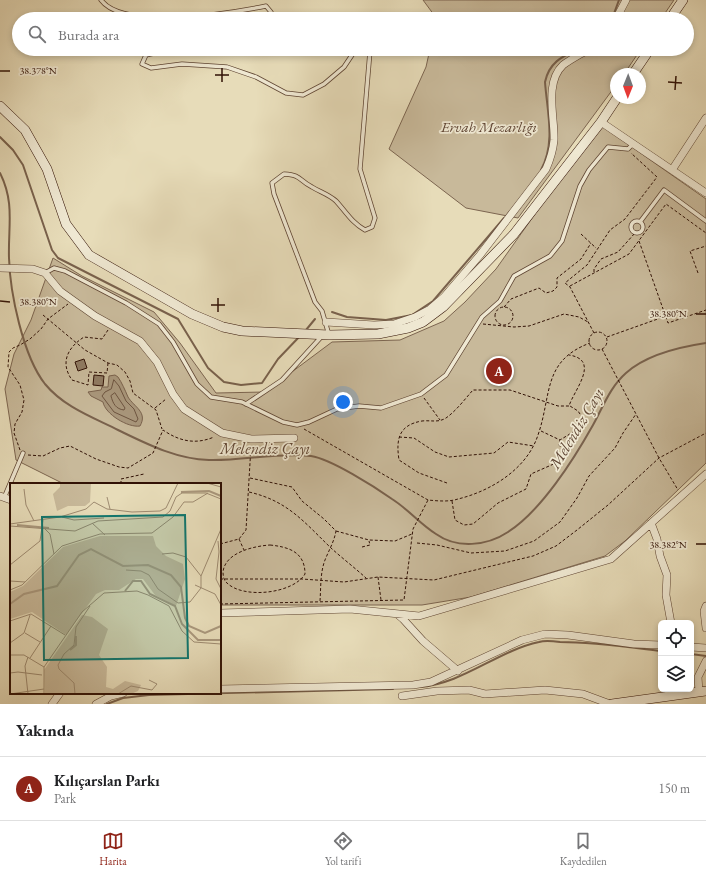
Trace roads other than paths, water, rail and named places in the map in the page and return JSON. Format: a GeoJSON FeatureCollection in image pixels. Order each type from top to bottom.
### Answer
{"type":"FeatureCollection","features":[{"type":"Feature","properties":{"kind":"main road"},"geometry":{"type":"LineString","coordinates":[[675,12],[683,0]]}},
{"type":"Feature","properties":{"kind":"main road"},"geometry":{"type":"LineString","coordinates":[[637,68],[645,56]]}},
{"type":"Feature","properties":{"kind":"main road"},"geometry":{"type":"LineString","coordinates":[[0,106],[25,130],[47,169],[66,224],[89,255],[192,314],[223,327],[242,331],[322,335],[378,334],[408,328],[422,322],[443,307],[514,234],[601,122],[613,104]]}},
{"type":"Feature","properties":{"kind":"main road"},"geometry":{"type":"LineString","coordinates":[[611,704],[702,692]]}},
{"type":"Feature","properties":{"kind":"street"},"geometry":{"type":"LineString","coordinates":[[620,12],[626,0]]}},
{"type":"Feature","properties":{"kind":"street"},"geometry":{"type":"LineString","coordinates":[[326,322],[374,325],[401,322],[422,314],[444,297],[480,255],[546,170],[554,141],[553,88],[555,78],[564,65],[578,56]]}},
{"type":"Feature","properties":{"kind":"street"},"geometry":{"type":"LineString","coordinates":[[672,170],[706,118]]}},
{"type":"Feature","properties":{"kind":"street"},"geometry":{"type":"LineString","coordinates":[[601,122],[706,193]]}},
{"type":"Feature","properties":{"kind":"street"},"geometry":{"type":"LineString","coordinates":[[0,268],[33,269],[45,273],[60,291],[72,300],[111,325],[140,341],[157,362],[173,394],[184,409],[220,431],[251,439],[294,438]]}},
{"type":"Feature","properties":{"kind":"street"},"geometry":{"type":"LineString","coordinates":[[221,613],[350,609],[419,616],[611,559],[706,474]]}},
{"type":"Feature","properties":{"kind":"street"},"geometry":{"type":"LineString","coordinates":[[651,523],[667,575],[666,595],[670,620]]}},
{"type":"Feature","properties":{"kind":"street"},"geometry":{"type":"LineString","coordinates":[[706,606],[704,611],[706,628]]}},
{"type":"Feature","properties":{"kind":"street"},"geometry":{"type":"LineString","coordinates":[[395,613],[403,619],[423,641],[458,670]]}},
{"type":"Feature","properties":{"kind":"street"},"geometry":{"type":"LineString","coordinates":[[221,689],[413,685],[431,682],[522,640],[545,634],[568,635],[634,644],[658,645]]}},
{"type":"Feature","properties":{"kind":"street"},"geometry":{"type":"LineString","coordinates":[[694,645],[706,648]]}},
{"type":"Feature","properties":{"kind":"street"},"geometry":{"type":"LineString","coordinates":[[702,692],[698,678],[706,661]]}},
{"type":"Feature","properties":{"kind":"street"},"geometry":{"type":"LineString","coordinates":[[402,696],[437,691],[469,690],[485,694],[546,690],[583,694],[611,704]]}},
{"type":"Feature","properties":{"kind":"street"},"geometry":{"type":"LineString","coordinates":[[52,704],[59,694]]}},
{"type":"Feature","properties":{"kind":"street"},"geometry":{"type":"LineString","coordinates":[[96,704],[111,696],[119,694]]}},
{"type":"Feature","properties":{"kind":"lane"},"geometry":{"type":"LineString","coordinates":[[101,0],[106,7],[121,12]]}},
{"type":"Feature","properties":{"kind":"lane"},"geometry":{"type":"LineString","coordinates":[[221,12],[266,6],[271,12]]}},
{"type":"Feature","properties":{"kind":"lane"},"geometry":{"type":"LineString","coordinates":[[146,56],[142,64],[150,68],[182,64],[227,67],[256,78],[286,93],[303,94],[324,84],[344,67],[351,56]]}},
{"type":"Feature","properties":{"kind":"lane"},"geometry":{"type":"LineString","coordinates":[[246,404],[282,380],[322,335],[326,322],[322,311],[315,302],[289,229],[274,194],[272,184],[284,174],[296,175],[312,187],[325,192],[336,201],[356,225],[365,230],[372,227],[375,218],[360,169],[370,56]]}},
{"type":"Feature","properties":{"kind":"lane"},"geometry":{"type":"LineString","coordinates":[[45,273],[54,268],[65,271],[126,304],[159,324],[173,342],[197,384],[211,397],[246,404],[283,422],[297,425],[309,422],[337,409],[359,406],[381,408],[421,394],[446,375],[482,317],[500,302],[514,276],[550,256],[562,241],[580,186],[589,170],[608,147],[628,150],[633,144]]}},
{"type":"Feature","properties":{"kind":"lane"},"geometry":{"type":"LineString","coordinates":[[640,222],[664,190],[706,221]]}},
{"type":"Feature","properties":{"kind":"lane"},"geometry":{"type":"LineString","coordinates":[[634,222],[640,222],[643,229],[641,232],[635,233],[631,229],[631,225],[634,222]]}},
{"type":"Feature","properties":{"kind":"lane"},"geometry":{"type":"LineString","coordinates":[[11,483],[23,453]]}},
{"type":"Feature","properties":{"kind":"lane"},"geometry":{"type":"LineString","coordinates":[[5,498],[10,486]]}},
{"type":"Feature","properties":{"kind":"water"},"geometry":{"type":"Polygon","coordinates":[[[115,375],[118,377],[128,397],[141,413],[142,421],[140,426],[129,425],[118,419],[108,411],[103,402],[91,396],[88,392],[101,390],[102,387],[108,387],[109,376],[115,375]]]}},
{"type":"Feature","properties":{"kind":"waterway"},"geometry":{"type":"LineString","coordinates":[[615,12],[619,0]]}},
{"type":"Feature","properties":{"kind":"waterway"},"geometry":{"type":"LineString","coordinates":[[541,170],[546,160],[549,138],[549,115],[545,82],[549,70],[557,61],[564,56]]}},
{"type":"Feature","properties":{"kind":"waterway"},"geometry":{"type":"LineString","coordinates":[[0,137],[13,150],[23,165],[52,250],[58,258],[178,319],[208,368],[224,382],[241,385],[262,383],[278,359],[300,336]]}},
{"type":"Feature","properties":{"kind":"waterway","name":"Melendiz Çayı"},"geometry":{"type":"LineString","coordinates":[[0,173],[8,194],[10,215],[10,272],[19,324],[24,341],[37,372],[45,384],[61,399],[88,416],[162,450],[185,457],[222,460],[299,455],[320,458],[353,474],[398,503],[430,530],[444,539],[453,542],[462,544],[482,543],[500,537],[520,523],[533,511],[556,483],[593,425],[611,391],[626,373],[643,361],[663,353],[706,343]]}},
{"type":"Feature","properties":{"kind":"waterway"},"geometry":{"type":"LineString","coordinates":[[332,312],[347,317],[386,320],[412,315],[433,301],[504,218]]}},
{"type":"Feature","properties":{"kind":"waterway"},"geometry":{"type":"LineString","coordinates":[[306,330],[315,319]]}},
{"type":"Feature","properties":{"kind":"waterway"},"geometry":{"type":"LineString","coordinates":[[419,687],[435,685],[450,680],[509,652],[541,641],[624,646],[658,651]]}},
{"type":"Feature","properties":{"kind":"waterway"},"geometry":{"type":"LineString","coordinates":[[694,654],[706,656]]}},
{"type":"Feature","properties":{"kind":"waterway"},"geometry":{"type":"LineString","coordinates":[[221,693],[393,689]]}},
{"type":"Feature","properties":{"kind":"waterway"},"geometry":{"type":"LineString","coordinates":[[107,704],[123,698],[149,695],[190,694]]}},
{"type":"Feature","properties":{"kind":"place","name":"Kılıçarslan Parkı"},"geometry":{"type":"Point","coordinates":[499,371]}},
{"type":"Feature","properties":{"kind":"park label","name":"Ervah Mezarlığı"},"geometry":{"type":"Point","coordinates":[489,127]}}]}
